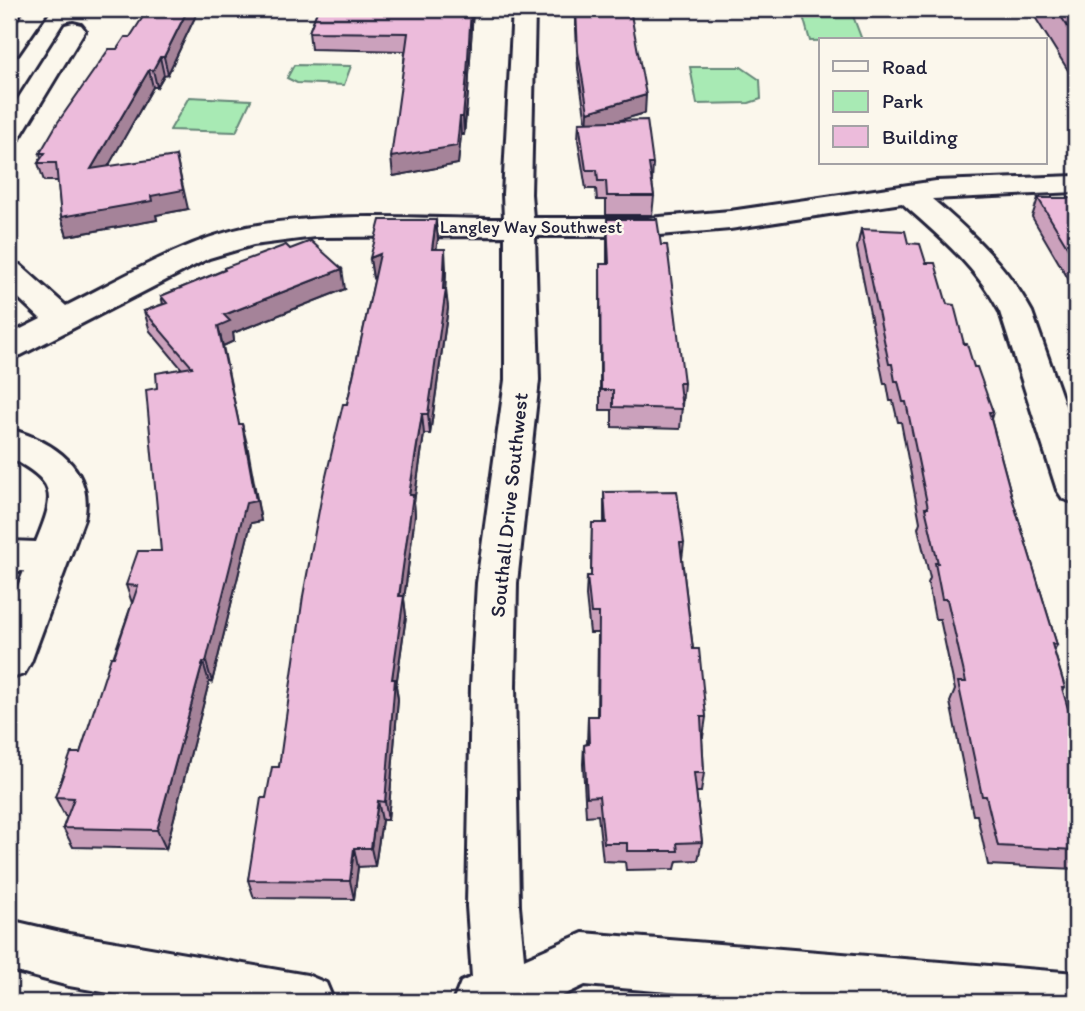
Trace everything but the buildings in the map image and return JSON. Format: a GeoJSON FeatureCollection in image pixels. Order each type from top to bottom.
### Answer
{"type":"FeatureCollection","features":[{"type":"Feature","properties":{"kind":"street"},"geometry":{"type":"LineString","coordinates":[[9,49],[38,9]]}},
{"type":"Feature","properties":{"kind":"street","name":"Southall Drive Southwest"},"geometry":{"type":"LineString","coordinates":[[492,1000],[493,686],[497,583],[522,380],[517,194],[524,9]]}},
{"type":"Feature","properties":{"kind":"street"},"geometry":{"type":"LineString","coordinates":[[9,134],[73,30]]}},
{"type":"Feature","properties":{"kind":"street","name":"Langley Way Southwest"},"geometry":{"type":"LineString","coordinates":[[9,348],[198,252],[249,236],[315,228],[648,227],[700,224],[908,193],[998,186],[1076,184]]}},
{"type":"Feature","properties":{"kind":"street"},"geometry":{"type":"LineString","coordinates":[[908,193],[968,246],[1005,289],[1016,312],[1076,490]]}},
{"type":"Feature","properties":{"kind":"street"},"geometry":{"type":"LineString","coordinates":[[9,272],[63,321]]}},
{"type":"Feature","properties":{"kind":"street"},"geometry":{"type":"LineString","coordinates":[[9,441],[52,465],[66,484],[69,507],[9,662]]}},
{"type":"Feature","properties":{"kind":"street"},"geometry":{"type":"LineString","coordinates":[[9,556],[50,557]]}},
{"type":"Feature","properties":{"kind":"street"},"geometry":{"type":"LineString","coordinates":[[9,945],[69,960],[307,1002]]}},
{"type":"Feature","properties":{"kind":"street"},"geometry":{"type":"LineString","coordinates":[[492,1000],[583,959],[1076,1000]]}},
{"type":"Feature","properties":{"kind":"green space"},"geometry":{"type":"Polygon","coordinates":[[[803,16],[853,16],[861,38],[819,38],[819,41],[810,41],[803,16]]]}},
{"type":"Feature","properties":{"kind":"green space"},"geometry":{"type":"Polygon","coordinates":[[[294,65],[351,66],[344,85],[297,83],[287,78],[294,65]]]}},
{"type":"Feature","properties":{"kind":"green space"},"geometry":{"type":"Polygon","coordinates":[[[690,67],[741,67],[760,80],[761,99],[749,103],[697,104],[690,67]]]}},
{"type":"Feature","properties":{"kind":"green space"},"geometry":{"type":"Polygon","coordinates":[[[189,97],[251,100],[236,132],[170,130],[189,97]]]}}]}
